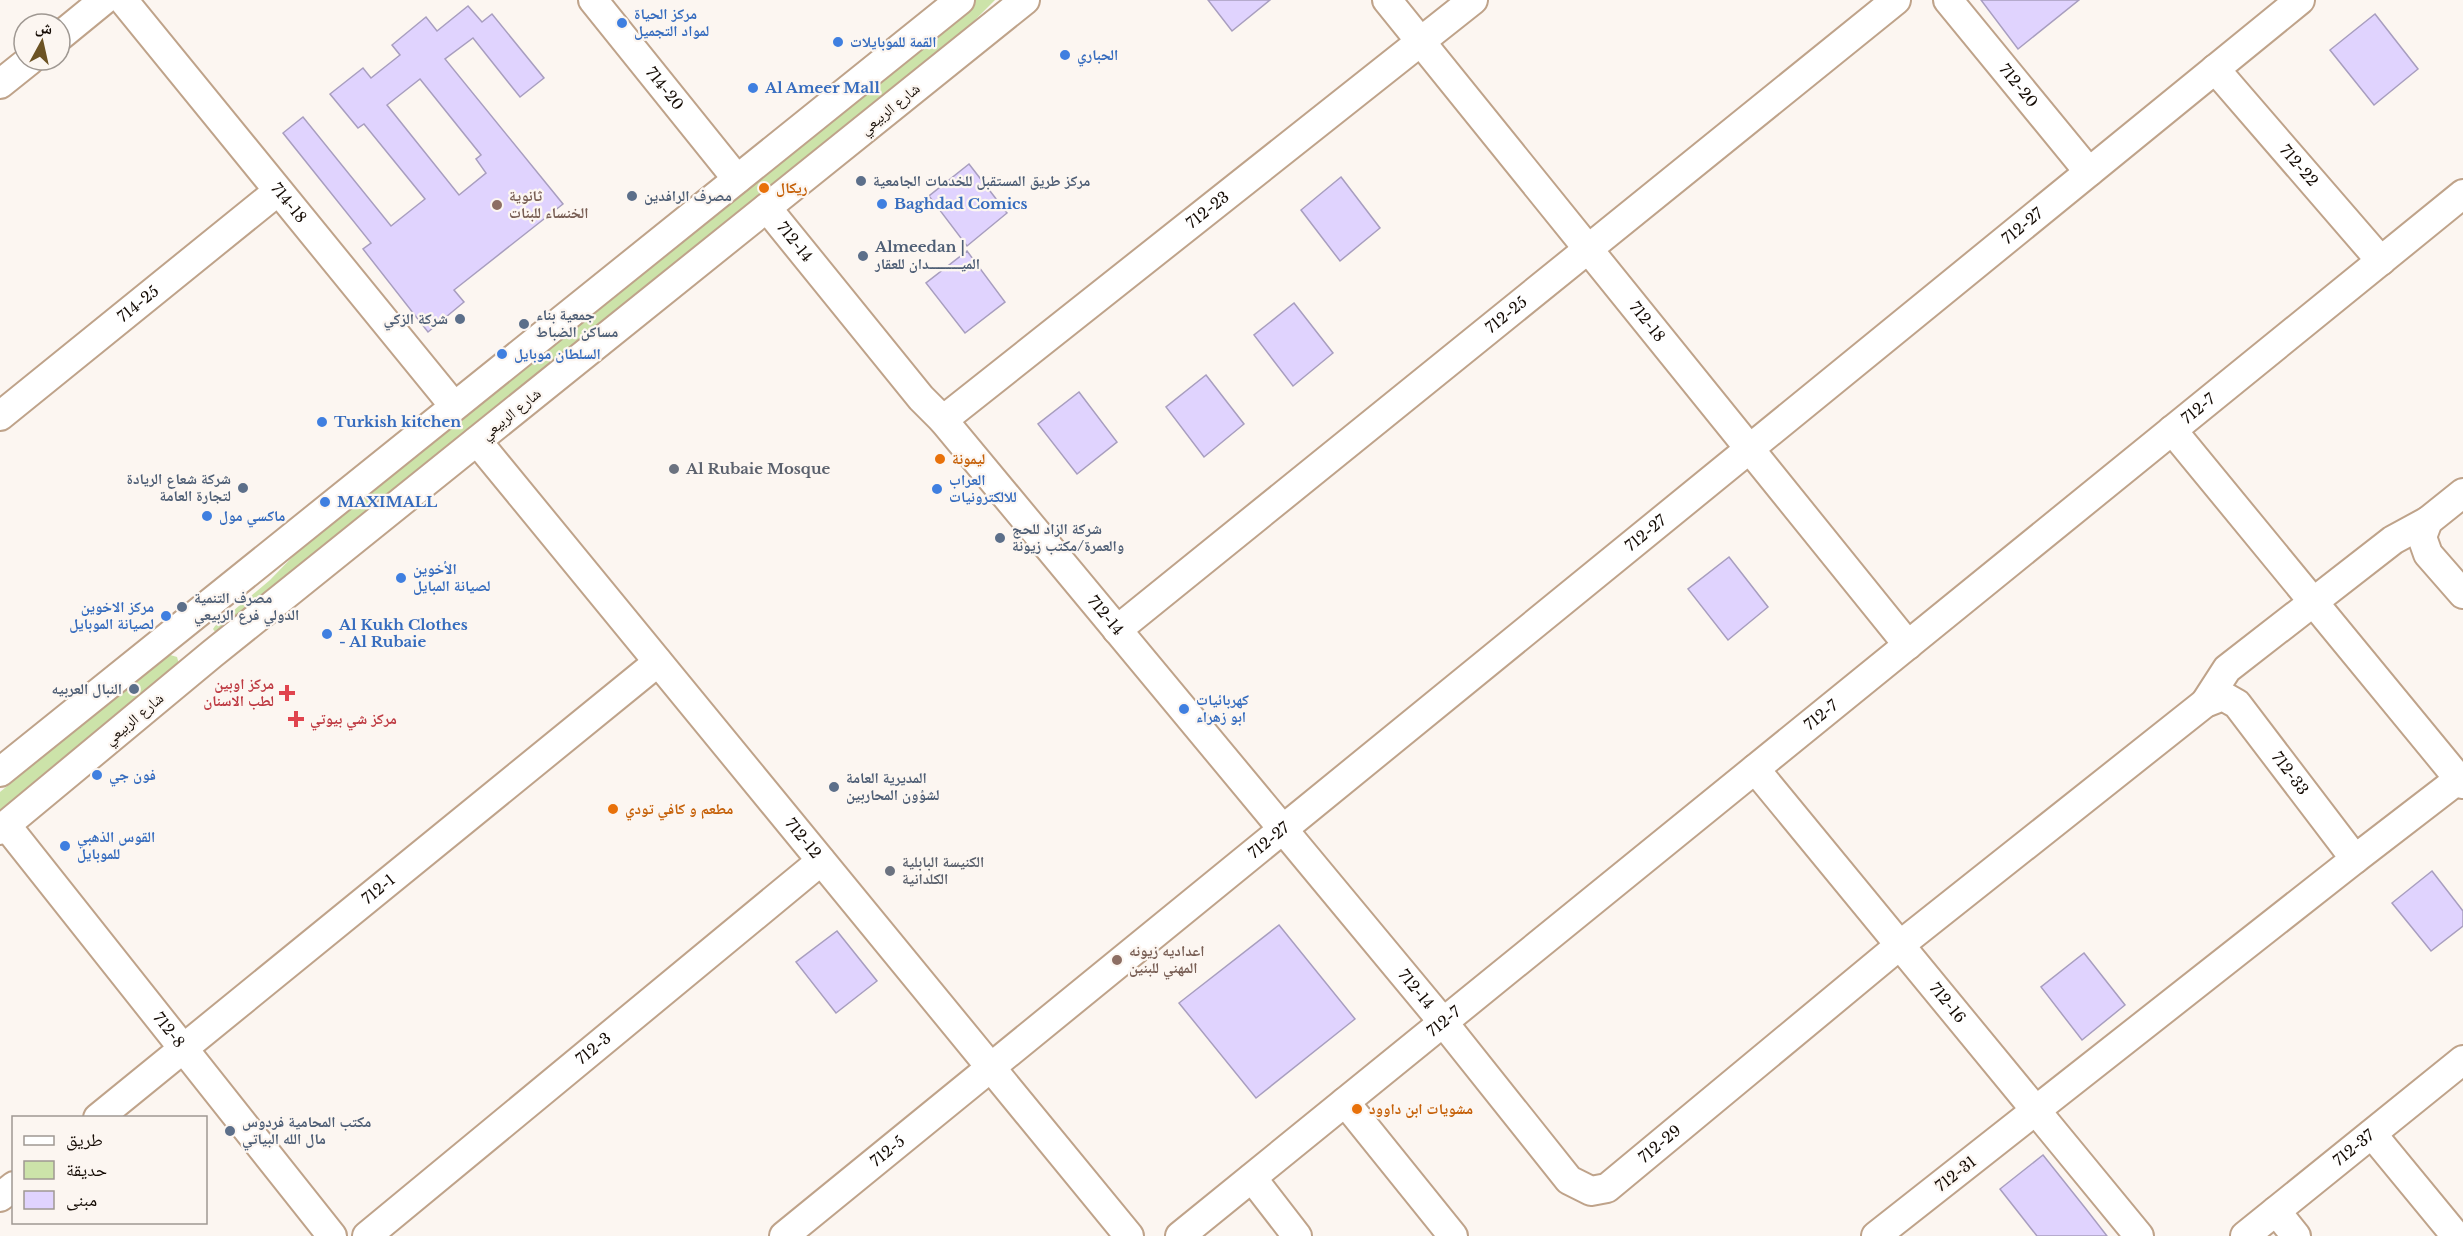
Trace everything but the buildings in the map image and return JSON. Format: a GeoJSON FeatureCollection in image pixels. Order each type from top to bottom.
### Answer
{"type":"FeatureCollection","features":[{"type":"Feature","properties":{"kind":"street"},"geometry":{"type":"LineString","coordinates":[[72,26],[104,0]]}},
{"type":"Feature","properties":{"kind":"street","name":"714-18"},"geometry":{"type":"LineString","coordinates":[[123,0],[454,406]]}},
{"type":"Feature","properties":{"kind":"street","name":"714-20"},"geometry":{"type":"LineString","coordinates":[[593,0],[737,178]]}},
{"type":"Feature","properties":{"kind":"street"},"geometry":{"type":"LineString","coordinates":[[0,772],[960,0]]}},
{"type":"Feature","properties":{"kind":"street","name":"شارع الربيعي"},"geometry":{"type":"LineString","coordinates":[[3,828],[212,654],[1025,0]]}},
{"type":"Feature","properties":{"kind":"street","name":"712-18"},"geometry":{"type":"LineString","coordinates":[[1387,0],[1908,645]]}},
{"type":"Feature","properties":{"kind":"street","name":"712-23"},"geometry":{"type":"LineString","coordinates":[[943,420],[1473,0]]}},
{"type":"Feature","properties":{"kind":"street","name":"712-25"},"geometry":{"type":"LineString","coordinates":[[1117,630],[1896,0]]}},
{"type":"Feature","properties":{"kind":"street","name":"712-20"},"geometry":{"type":"LineString","coordinates":[[1948,0],[2089,172]]}},
{"type":"Feature","properties":{"kind":"street","name":"712-27"},"geometry":{"type":"LineString","coordinates":[[991,1067],[2300,0]]}},
{"type":"Feature","properties":{"kind":"street","name":"712-22"},"geometry":{"type":"LineString","coordinates":[[2215,69],[2381,261]]}},
{"type":"Feature","properties":{"kind":"street"},"geometry":{"type":"LineString","coordinates":[[0,84],[15,72]]}},
{"type":"Feature","properties":{"kind":"street","name":"714-25"},"geometry":{"type":"LineString","coordinates":[[0,417],[278,191]]}},
{"type":"Feature","properties":{"kind":"street","name":"712-7"},"geometry":{"type":"LineString","coordinates":[[1180,1236],[2463,194]]}},
{"type":"Feature","properties":{"kind":"street","name":"712-14"},"geometry":{"type":"LineString","coordinates":[[767,208],[921,398],[943,420],[1443,1022]]}},
{"type":"Feature","properties":{"kind":"street"},"geometry":{"type":"LineString","coordinates":[[2037,1112],[2355,859],[2461,782],[2172,430]]}},
{"type":"Feature","properties":{"kind":"street","name":"712-12"},"geometry":{"type":"LineString","coordinates":[[477,441],[1129,1236]]}},
{"type":"Feature","properties":{"kind":"street"},"geometry":{"type":"LineString","coordinates":[[1900,945],[2205,702],[2227,669],[2393,540],[2428,521],[2463,492]]}},
{"type":"Feature","properties":{"kind":"street"},"geometry":{"type":"LineString","coordinates":[[2428,521],[2422,537],[2428,554],[2463,594]]}},
{"type":"Feature","properties":{"kind":"street"},"geometry":{"type":"LineString","coordinates":[[187,621],[212,654]]}},
{"type":"Feature","properties":{"kind":"street","name":"712-1"},"geometry":{"type":"LineString","coordinates":[[100,1116],[658,662]]}},
{"type":"Feature","properties":{"kind":"street","name":"712-33"},"geometry":{"type":"LineString","coordinates":[[2205,702],[2223,696],[2237,704],[2355,859]]}},
{"type":"Feature","properties":{"kind":"street","name":"712-16"},"geometry":{"type":"LineString","coordinates":[[1755,769],[2139,1236]]}},
{"type":"Feature","properties":{"kind":"street","name":"712-8"},"geometry":{"type":"LineString","coordinates":[[3,828],[183,1048],[332,1236]]}},
{"type":"Feature","properties":{"kind":"street","name":"712-3"},"geometry":{"type":"LineString","coordinates":[[367,1236],[821,861]]}},
{"type":"Feature","properties":{"kind":"street","name":"712-29"},"geometry":{"type":"LineString","coordinates":[[1443,1022],[1569,1180],[1591,1191],[1607,1188],[1900,945]]}},
{"type":"Feature","properties":{"kind":"street","name":"712-37"},"geometry":{"type":"LineString","coordinates":[[2245,1236],[2463,1060]]}},
{"type":"Feature","properties":{"kind":"street","name":"712-5"},"geometry":{"type":"LineString","coordinates":[[784,1236],[991,1067]]}},
{"type":"Feature","properties":{"kind":"street"},"geometry":{"type":"LineString","coordinates":[[1345,1102],[1454,1236]]}},
{"type":"Feature","properties":{"kind":"street","name":"712-31"},"geometry":{"type":"LineString","coordinates":[[1876,1236],[2037,1112]]}},
{"type":"Feature","properties":{"kind":"street"},"geometry":{"type":"LineString","coordinates":[[2372,1134],[2451,1234]]}},
{"type":"Feature","properties":{"kind":"street"},"geometry":{"type":"LineString","coordinates":[[1252,1178],[1297,1236]]}},
{"type":"Feature","properties":{"kind":"street"},"geometry":{"type":"LineString","coordinates":[[0,1197],[12,1188]]}},
{"type":"Feature","properties":{"kind":"street"},"geometry":{"type":"LineString","coordinates":[[2276,1211],[2296,1236]]}},
{"type":"Feature","properties":{"kind":"green space"},"geometry":{"type":"Polygon","coordinates":[[[972,0],[995,0],[963,32],[219,633],[216,633],[213,629],[215,626],[270,580],[336,512],[972,0]]]}},
{"type":"Feature","properties":{"kind":"green space"},"geometry":{"type":"Polygon","coordinates":[[[167,654],[177,657],[179,664],[0,814],[0,792],[167,654]]]}},
{"type":"Feature","properties":{"kind":"place","name":"مركز الحياة لمواد التجميل"},"geometry":{"type":"Point","coordinates":[622,23]}},
{"type":"Feature","properties":{"kind":"place","name":"القمة للموبايلات"},"geometry":{"type":"Point","coordinates":[838,42]}},
{"type":"Feature","properties":{"kind":"place","name":"الحباري"},"geometry":{"type":"Point","coordinates":[1065,55]}},
{"type":"Feature","properties":{"kind":"place","name":"Al Ameer Mall"},"geometry":{"type":"Point","coordinates":[753,88]}},
{"type":"Feature","properties":{"kind":"place","name":"مركز طريق المستقبل للخدمات الجامعية"},"geometry":{"type":"Point","coordinates":[861,181]}},
{"type":"Feature","properties":{"kind":"place","name":"ريكال"},"geometry":{"type":"Point","coordinates":[764,188]}},
{"type":"Feature","properties":{"kind":"place","name":"مصرف الرافدين"},"geometry":{"type":"Point","coordinates":[632,196]}},
{"type":"Feature","properties":{"kind":"place","name":"Baghdad Comics"},"geometry":{"type":"Point","coordinates":[882,204]}},
{"type":"Feature","properties":{"kind":"place","name":"ثانوية الخنساء للبنات"},"geometry":{"type":"Point","coordinates":[497,205]}},
{"type":"Feature","properties":{"kind":"place","name":"Almeedan | الميــــــــــدان للعقار"},"geometry":{"type":"Point","coordinates":[863,256]}},
{"type":"Feature","properties":{"kind":"place","name":"شركة الزكي"},"geometry":{"type":"Point","coordinates":[460,319]}},
{"type":"Feature","properties":{"kind":"place","name":"جمعية بناء مساكن الضباط"},"geometry":{"type":"Point","coordinates":[524,324]}},
{"type":"Feature","properties":{"kind":"place","name":"السلطان موبايل"},"geometry":{"type":"Point","coordinates":[502,354]}},
{"type":"Feature","properties":{"kind":"place","name":"Turkish kitchen"},"geometry":{"type":"Point","coordinates":[322,422]}},
{"type":"Feature","properties":{"kind":"place","name":"ليمونة"},"geometry":{"type":"Point","coordinates":[940,459]}},
{"type":"Feature","properties":{"kind":"place","name":"Al Rubaie Mosque"},"geometry":{"type":"Point","coordinates":[674,469]}},
{"type":"Feature","properties":{"kind":"place","name":"شركة شعاع الريادة لتجارة العامة"},"geometry":{"type":"Point","coordinates":[243,488]}},
{"type":"Feature","properties":{"kind":"place","name":"العراب للالكترونيات"},"geometry":{"type":"Point","coordinates":[937,489]}},
{"type":"Feature","properties":{"kind":"place","name":"MAXIMALL"},"geometry":{"type":"Point","coordinates":[325,502]}},
{"type":"Feature","properties":{"kind":"place","name":"ماكسي مول"},"geometry":{"type":"Point","coordinates":[207,516]}},
{"type":"Feature","properties":{"kind":"place","name":"شركة الزاد للحج والعمرة/مكتب زيونة"},"geometry":{"type":"Point","coordinates":[1000,538]}},
{"type":"Feature","properties":{"kind":"place","name":"الأخوين لصيانة المبايل"},"geometry":{"type":"Point","coordinates":[401,578]}},
{"type":"Feature","properties":{"kind":"place","name":"مصرف التنمية الدولي فرع الربيعي"},"geometry":{"type":"Point","coordinates":[182,607]}},
{"type":"Feature","properties":{"kind":"place","name":"مركز الاخوين لصيانة الموبايل"},"geometry":{"type":"Point","coordinates":[166,616]}},
{"type":"Feature","properties":{"kind":"place","name":"Al Kukh Clothes - Al Rubaie"},"geometry":{"type":"Point","coordinates":[327,634]}},
{"type":"Feature","properties":{"kind":"place","name":"النبال العربيه"},"geometry":{"type":"Point","coordinates":[134,689]}},
{"type":"Feature","properties":{"kind":"place","name":"مركز اوبين لطب الاسنان"},"geometry":{"type":"Point","coordinates":[287,693]}},
{"type":"Feature","properties":{"kind":"place","name":"كهربائيات ابو زهراء"},"geometry":{"type":"Point","coordinates":[1184,709]}},
{"type":"Feature","properties":{"kind":"place","name":"مركز شي بيوتي"},"geometry":{"type":"Point","coordinates":[296,719]}},
{"type":"Feature","properties":{"kind":"place","name":"فون جي"},"geometry":{"type":"Point","coordinates":[97,775]}},
{"type":"Feature","properties":{"kind":"place","name":"المديرية العامة لشؤون المحاربين"},"geometry":{"type":"Point","coordinates":[834,787]}},
{"type":"Feature","properties":{"kind":"place","name":"مطعم و كافي تودي"},"geometry":{"type":"Point","coordinates":[613,809]}},
{"type":"Feature","properties":{"kind":"place","name":"القوس الذهبي للموبايل"},"geometry":{"type":"Point","coordinates":[65,846]}},
{"type":"Feature","properties":{"kind":"place","name":"الكنيسة البابلية الكلدانية"},"geometry":{"type":"Point","coordinates":[890,871]}},
{"type":"Feature","properties":{"kind":"place","name":"اعداديه زيونه المهني للبنين"},"geometry":{"type":"Point","coordinates":[1117,960]}},
{"type":"Feature","properties":{"kind":"place","name":"مشويات ابن داوود"},"geometry":{"type":"Point","coordinates":[1357,1109]}},
{"type":"Feature","properties":{"kind":"place","name":"مكتب المحامية فردوس مال الله البياتي"},"geometry":{"type":"Point","coordinates":[230,1131]}}]}
